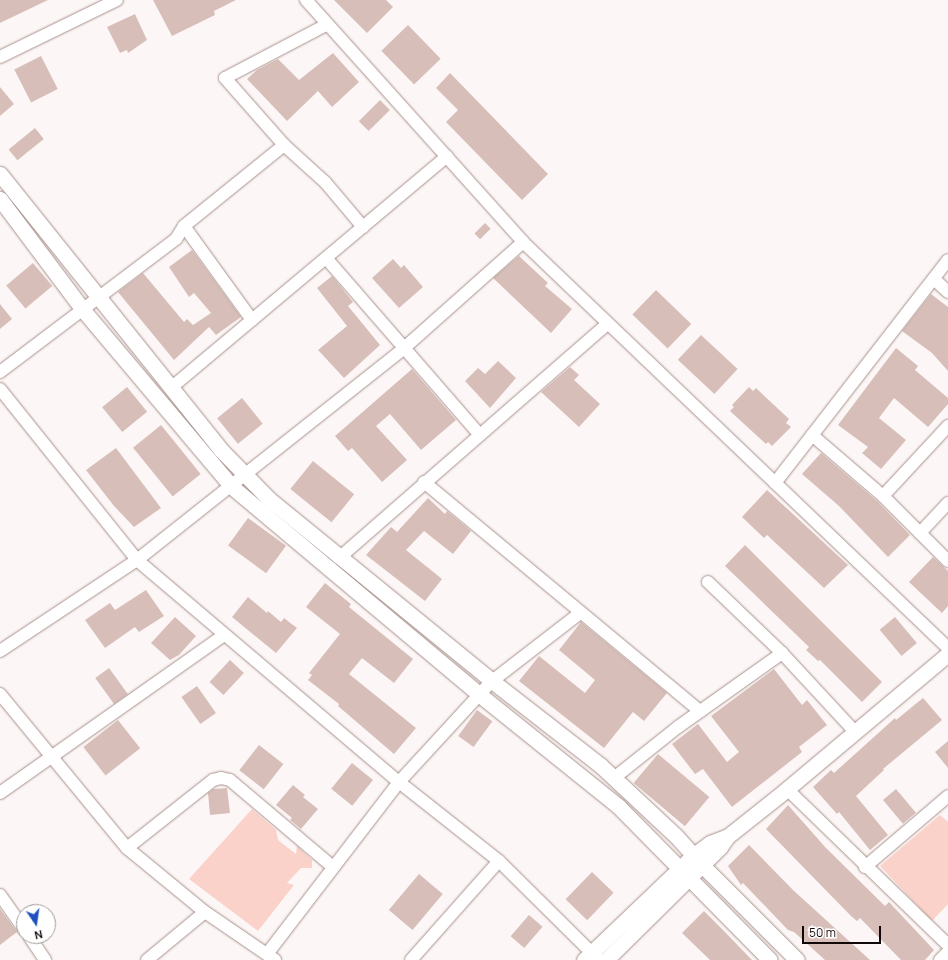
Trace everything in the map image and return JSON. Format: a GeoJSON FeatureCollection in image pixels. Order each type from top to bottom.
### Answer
{"type":"FeatureCollection","features":[{"type":"Feature","properties":{"kind":"street"},"geometry":{"type":"LineString","coordinates":[[0,57],[117,0]]}},
{"type":"Feature","properties":{"kind":"street"},"geometry":{"type":"LineString","coordinates":[[306,0],[326,25],[524,242],[607,324],[948,648]]}},
{"type":"Feature","properties":{"kind":"street"},"geometry":{"type":"LineString","coordinates":[[326,25],[225,78],[284,145],[325,182],[363,227]]}},
{"type":"Feature","properties":{"kind":"street"},"geometry":{"type":"LineString","coordinates":[[0,372],[176,239],[184,226],[284,145]]}},
{"type":"Feature","properties":{"kind":"street"},"geometry":{"type":"LineString","coordinates":[[172,387],[447,156]]}},
{"type":"Feature","properties":{"kind":"street"},"geometry":{"type":"LineString","coordinates":[[0,174],[221,450],[269,499],[339,558],[614,778],[797,960]]}},
{"type":"Feature","properties":{"kind":"street"},"geometry":{"type":"LineString","coordinates":[[0,199],[83,310],[231,486],[480,695],[618,806],[770,960]]}},
{"type":"Feature","properties":{"kind":"street"},"geometry":{"type":"LineString","coordinates":[[184,226],[252,320]]}},
{"type":"Feature","properties":{"kind":"street"},"geometry":{"type":"LineString","coordinates":[[0,650],[137,560],[403,349],[524,242]]}},
{"type":"Feature","properties":{"kind":"street"},"geometry":{"type":"LineString","coordinates":[[326,258],[403,349],[479,434]]}},
{"type":"Feature","properties":{"kind":"street"},"geometry":{"type":"LineString","coordinates":[[775,483],[948,260]]}},
{"type":"Feature","properties":{"kind":"street"},"geometry":{"type":"LineString","coordinates":[[934,279],[948,292]]}},
{"type":"Feature","properties":{"kind":"street"},"geometry":{"type":"LineString","coordinates":[[339,558],[424,482],[607,324]]}},
{"type":"Feature","properties":{"kind":"street"},"geometry":{"type":"LineString","coordinates":[[0,389],[137,560],[224,635],[267,667],[399,782],[499,861],[592,958],[685,874]]}},
{"type":"Feature","properties":{"kind":"street"},"geometry":{"type":"LineString","coordinates":[[883,496],[947,429]]}},
{"type":"Feature","properties":{"kind":"street"},"geometry":{"type":"LineString","coordinates":[[812,435],[883,496],[948,561]]}},
{"type":"Feature","properties":{"kind":"street"},"geometry":{"type":"LineString","coordinates":[[424,482],[580,613],[700,711]]}},
{"type":"Feature","properties":{"kind":"street"},"geometry":{"type":"LineString","coordinates":[[920,533],[948,503]]}},
{"type":"Feature","properties":{"kind":"street"},"geometry":{"type":"LineString","coordinates":[[708,582],[782,653],[856,733]]}},
{"type":"Feature","properties":{"kind":"street"},"geometry":{"type":"LineString","coordinates":[[0,694],[127,848],[205,912],[271,957],[333,867],[399,782],[492,681],[580,613]]}},
{"type":"Feature","properties":{"kind":"street"},"geometry":{"type":"LineString","coordinates":[[0,792],[224,635]]}},
{"type":"Feature","properties":{"kind":"street"},"geometry":{"type":"LineString","coordinates":[[614,778],[700,711],[782,653]]}},
{"type":"Feature","properties":{"kind":"street"},"geometry":{"type":"LineString","coordinates":[[606,960],[698,860],[720,847],[728,836],[856,733],[948,654]]}},
{"type":"Feature","properties":{"kind":"street"},"geometry":{"type":"LineString","coordinates":[[127,848],[213,780],[221,778],[230,780],[333,867]]}},
{"type":"Feature","properties":{"kind":"street"},"geometry":{"type":"LineString","coordinates":[[787,789],[948,945]]}},
{"type":"Feature","properties":{"kind":"street"},"geometry":{"type":"LineString","coordinates":[[865,866],[946,800]]}},
{"type":"Feature","properties":{"kind":"street"},"geometry":{"type":"LineString","coordinates":[[411,960],[499,861]]}},
{"type":"Feature","properties":{"kind":"street"},"geometry":{"type":"LineString","coordinates":[[0,895],[16,918]]}},
{"type":"Feature","properties":{"kind":"street"},"geometry":{"type":"LineString","coordinates":[[147,960],[205,912]]}},
{"type":"Feature","properties":{"kind":"street"},"geometry":{"type":"LineString","coordinates":[[34,944],[45,960]]}},
{"type":"Feature","properties":{"kind":"street"},"geometry":{"type":"LineString","coordinates":[[940,960],[948,952]]}},
{"type":"Feature","properties":{"kind":"shaded area"},"geometry":{"type":"Polygon","coordinates":[[[252,809],[276,830],[278,840],[296,854],[297,846],[312,860],[312,868],[301,868],[287,883],[294,885],[258,931],[189,879],[252,809]]]}},
{"type":"Feature","properties":{"kind":"shaded area"},"geometry":{"type":"Polygon","coordinates":[[[940,815],[948,822],[948,904],[932,921],[880,866],[940,815]]]}},
{"type":"Feature","properties":{"kind":"building"},"geometry":{"type":"Polygon","coordinates":[[[0,0],[48,0],[0,23],[0,0]]]}},
{"type":"Feature","properties":{"kind":"building"},"geometry":{"type":"Polygon","coordinates":[[[153,0],[236,0],[214,11],[215,15],[172,36],[153,0]]]}},
{"type":"Feature","properties":{"kind":"building"},"geometry":{"type":"Polygon","coordinates":[[[334,0],[386,0],[393,7],[367,33],[334,0]]]}},
{"type":"Feature","properties":{"kind":"building"},"geometry":{"type":"Polygon","coordinates":[[[135,14],[147,40],[128,53],[127,50],[120,53],[107,27],[135,14]]]}},
{"type":"Feature","properties":{"kind":"building"},"geometry":{"type":"Polygon","coordinates":[[[408,25],[441,59],[414,85],[381,51],[408,25]]]}},
{"type":"Feature","properties":{"kind":"building"},"geometry":{"type":"Polygon","coordinates":[[[333,53],[359,82],[332,107],[318,91],[287,121],[247,79],[257,70],[278,59],[299,80],[333,53]]]}},
{"type":"Feature","properties":{"kind":"building"},"geometry":{"type":"Polygon","coordinates":[[[41,56],[58,89],[31,103],[14,70],[41,56]]]}},
{"type":"Feature","properties":{"kind":"building"},"geometry":{"type":"Polygon","coordinates":[[[450,73],[548,174],[522,200],[446,122],[458,110],[436,88],[450,73]]]}},
{"type":"Feature","properties":{"kind":"building"},"geometry":{"type":"Polygon","coordinates":[[[0,87],[14,104],[0,116],[0,87]]]}},
{"type":"Feature","properties":{"kind":"building"},"geometry":{"type":"Polygon","coordinates":[[[380,100],[390,110],[369,131],[359,121],[380,100]]]}},
{"type":"Feature","properties":{"kind":"building"},"geometry":{"type":"Polygon","coordinates":[[[35,128],[44,139],[17,160],[9,149],[35,128]]]}},
{"type":"Feature","properties":{"kind":"building"},"geometry":{"type":"Polygon","coordinates":[[[485,223],[491,229],[480,239],[474,234],[485,223]]]}},
{"type":"Feature","properties":{"kind":"building"},"geometry":{"type":"Polygon","coordinates":[[[192,250],[241,317],[216,335],[209,327],[174,360],[118,292],[143,273],[184,322],[187,319],[193,325],[211,313],[194,293],[189,297],[169,267],[192,250]]]}},
{"type":"Feature","properties":{"kind":"building"},"geometry":{"type":"Polygon","coordinates":[[[519,256],[548,283],[545,286],[572,309],[551,333],[493,278],[519,256]]]}},
{"type":"Feature","properties":{"kind":"building"},"geometry":{"type":"Polygon","coordinates":[[[393,259],[401,268],[404,265],[423,287],[399,308],[372,278],[393,259]]]}},
{"type":"Feature","properties":{"kind":"building"},"geometry":{"type":"Polygon","coordinates":[[[33,263],[52,286],[25,308],[6,285],[33,263]]]}},
{"type":"Feature","properties":{"kind":"building"},"geometry":{"type":"Polygon","coordinates":[[[332,276],[353,302],[348,306],[380,345],[344,378],[318,350],[347,326],[317,288],[332,276]]]}},
{"type":"Feature","properties":{"kind":"building"},"geometry":{"type":"Polygon","coordinates":[[[656,290],[691,324],[668,348],[632,314],[656,290]]]}},
{"type":"Feature","properties":{"kind":"building"},"geometry":{"type":"Polygon","coordinates":[[[931,294],[948,307],[948,371],[932,353],[902,331],[931,294]]]}},
{"type":"Feature","properties":{"kind":"building"},"geometry":{"type":"Polygon","coordinates":[[[0,304],[12,319],[0,329],[0,304]]]}},
{"type":"Feature","properties":{"kind":"building"},"geometry":{"type":"Polygon","coordinates":[[[701,335],[738,369],[714,394],[678,360],[701,335]]]}},
{"type":"Feature","properties":{"kind":"building"},"geometry":{"type":"Polygon","coordinates":[[[896,348],[918,366],[915,370],[948,398],[948,404],[928,427],[894,398],[879,418],[906,440],[881,469],[862,453],[868,447],[838,425],[896,348]]]}},
{"type":"Feature","properties":{"kind":"building"},"geometry":{"type":"Polygon","coordinates":[[[498,361],[516,378],[490,408],[465,381],[478,368],[485,374],[498,361]]]}},
{"type":"Feature","properties":{"kind":"building"},"geometry":{"type":"Polygon","coordinates":[[[570,367],[579,375],[574,380],[600,404],[579,427],[541,392],[570,367]]]}},
{"type":"Feature","properties":{"kind":"building"},"geometry":{"type":"Polygon","coordinates":[[[412,369],[456,420],[421,450],[390,414],[376,426],[407,460],[382,482],[352,448],[348,451],[335,436],[412,369]]]}},
{"type":"Feature","properties":{"kind":"building"},"geometry":{"type":"Polygon","coordinates":[[[127,387],[147,412],[122,432],[102,407],[127,387]]]}},
{"type":"Feature","properties":{"kind":"building"},"geometry":{"type":"Polygon","coordinates":[[[749,387],[753,391],[756,388],[789,419],[786,423],[791,427],[772,446],[768,442],[766,444],[730,411],[734,407],[732,405],[749,387]]]}},
{"type":"Feature","properties":{"kind":"building"},"geometry":{"type":"Polygon","coordinates":[[[242,398],[263,424],[238,444],[217,418],[242,398]]]}},
{"type":"Feature","properties":{"kind":"building"},"geometry":{"type":"Polygon","coordinates":[[[161,425],[201,474],[173,497],[133,448],[161,425]]]}},
{"type":"Feature","properties":{"kind":"building"},"geometry":{"type":"Polygon","coordinates":[[[116,448],[161,508],[134,527],[114,506],[86,470],[116,448]]]}},
{"type":"Feature","properties":{"kind":"building"},"geometry":{"type":"Polygon","coordinates":[[[821,453],[878,502],[910,535],[888,557],[839,506],[802,474],[821,453]]]}},
{"type":"Feature","properties":{"kind":"building"},"geometry":{"type":"Polygon","coordinates":[[[313,461],[354,494],[332,522],[290,489],[313,461]]]}},
{"type":"Feature","properties":{"kind":"building"},"geometry":{"type":"Polygon","coordinates":[[[767,490],[848,565],[824,588],[767,535],[764,538],[742,517],[767,490]]]}},
{"type":"Feature","properties":{"kind":"building"},"geometry":{"type":"Polygon","coordinates":[[[428,498],[445,514],[447,511],[471,531],[453,554],[424,531],[406,550],[442,579],[425,601],[366,555],[391,527],[397,532],[428,498]]]}},
{"type":"Feature","properties":{"kind":"building"},"geometry":{"type":"Polygon","coordinates":[[[248,518],[286,546],[266,573],[228,546],[248,518]]]}},
{"type":"Feature","properties":{"kind":"building"},"geometry":{"type":"Polygon","coordinates":[[[745,545],[882,682],[862,702],[820,660],[818,661],[806,650],[809,647],[725,566],[745,545]]]}},
{"type":"Feature","properties":{"kind":"building"},"geometry":{"type":"Polygon","coordinates":[[[933,557],[948,571],[948,606],[942,613],[909,582],[933,557]]]}},
{"type":"Feature","properties":{"kind":"building"},"geometry":{"type":"Polygon","coordinates":[[[325,583],[351,604],[349,607],[413,659],[394,683],[362,658],[349,674],[416,728],[394,754],[338,706],[339,704],[308,680],[312,675],[309,673],[340,634],[306,607],[325,583]]]}},
{"type":"Feature","properties":{"kind":"building"},"geometry":{"type":"Polygon","coordinates":[[[146,590],[164,616],[139,632],[135,627],[105,648],[85,620],[110,603],[115,610],[146,590]]]}},
{"type":"Feature","properties":{"kind":"building"},"geometry":{"type":"Polygon","coordinates":[[[248,597],[267,613],[268,611],[281,622],[284,618],[297,628],[276,653],[232,617],[248,597]]]}},
{"type":"Feature","properties":{"kind":"building"},"geometry":{"type":"Polygon","coordinates":[[[175,617],[196,636],[179,655],[170,660],[151,643],[175,617]]]}},
{"type":"Feature","properties":{"kind":"building"},"geometry":{"type":"Polygon","coordinates":[[[895,617],[917,643],[902,656],[880,630],[895,617]]]}},
{"type":"Feature","properties":{"kind":"building"},"geometry":{"type":"Polygon","coordinates":[[[581,622],[667,693],[644,721],[633,712],[604,748],[519,681],[539,656],[585,693],[595,680],[559,650],[581,622]]]}},
{"type":"Feature","properties":{"kind":"building"},"geometry":{"type":"Polygon","coordinates":[[[230,660],[244,673],[223,695],[210,682],[230,660]]]}},
{"type":"Feature","properties":{"kind":"building"},"geometry":{"type":"Polygon","coordinates":[[[109,668],[128,694],[114,704],[95,678],[109,668]]]}},
{"type":"Feature","properties":{"kind":"building"},"geometry":{"type":"Polygon","coordinates":[[[774,669],[802,705],[807,700],[827,725],[799,747],[802,752],[732,807],[703,769],[695,774],[672,744],[698,724],[727,762],[739,752],[711,716],[774,669]]]}},
{"type":"Feature","properties":{"kind":"building"},"geometry":{"type":"Polygon","coordinates":[[[197,686],[216,713],[200,724],[181,697],[197,686]]]}},
{"type":"Feature","properties":{"kind":"building"},"geometry":{"type":"Polygon","coordinates":[[[923,698],[942,720],[883,769],[884,770],[856,796],[888,835],[870,850],[839,812],[837,814],[813,787],[831,770],[834,773],[895,718],[896,720],[923,698]]]}},
{"type":"Feature","properties":{"kind":"building"},"geometry":{"type":"Polygon","coordinates":[[[477,710],[492,721],[474,747],[458,736],[477,710]]]}},
{"type":"Feature","properties":{"kind":"building"},"geometry":{"type":"Polygon","coordinates":[[[118,720],[140,748],[105,775],[83,747],[118,720]]]}},
{"type":"Feature","properties":{"kind":"building"},"geometry":{"type":"Polygon","coordinates":[[[948,741],[948,768],[935,752],[948,741]]]}},
{"type":"Feature","properties":{"kind":"building"},"geometry":{"type":"Polygon","coordinates":[[[259,745],[283,764],[264,789],[239,770],[259,745]]]}},
{"type":"Feature","properties":{"kind":"building"},"geometry":{"type":"Polygon","coordinates":[[[658,754],[709,797],[685,826],[634,783],[658,754]]]}},
{"type":"Feature","properties":{"kind":"building"},"geometry":{"type":"Polygon","coordinates":[[[352,763],[373,780],[352,806],[331,789],[352,763]]]}},
{"type":"Feature","properties":{"kind":"building"},"geometry":{"type":"Polygon","coordinates":[[[293,785],[305,795],[303,797],[318,809],[301,829],[290,820],[292,818],[276,805],[293,785]]]}},
{"type":"Feature","properties":{"kind":"building"},"geometry":{"type":"Polygon","coordinates":[[[227,788],[230,813],[210,815],[208,793],[213,789],[227,788]]]}},
{"type":"Feature","properties":{"kind":"building"},"geometry":{"type":"Polygon","coordinates":[[[896,789],[916,813],[903,824],[883,800],[896,789]]]}},
{"type":"Feature","properties":{"kind":"building"},"geometry":{"type":"Polygon","coordinates":[[[788,805],[826,848],[885,906],[889,902],[934,950],[925,960],[901,960],[860,918],[857,921],[851,916],[766,829],[788,805]]]}},
{"type":"Feature","properties":{"kind":"building"},"geometry":{"type":"Polygon","coordinates":[[[749,845],[793,890],[870,960],[825,960],[794,932],[788,930],[743,883],[741,885],[728,866],[749,845]]]}},
{"type":"Feature","properties":{"kind":"building"},"geometry":{"type":"Polygon","coordinates":[[[592,872],[614,893],[587,920],[566,899],[592,872]]]}},
{"type":"Feature","properties":{"kind":"building"},"geometry":{"type":"Polygon","coordinates":[[[419,874],[443,894],[413,930],[389,910],[419,874]]]}},
{"type":"Feature","properties":{"kind":"building"},"geometry":{"type":"Polygon","coordinates":[[[0,909],[16,933],[0,945],[0,909]]]}},
{"type":"Feature","properties":{"kind":"building"},"geometry":{"type":"Polygon","coordinates":[[[704,911],[752,960],[710,960],[682,933],[704,911]]]}},
{"type":"Feature","properties":{"kind":"building"},"geometry":{"type":"Polygon","coordinates":[[[529,915],[543,927],[524,948],[511,936],[529,915]]]}}]}
